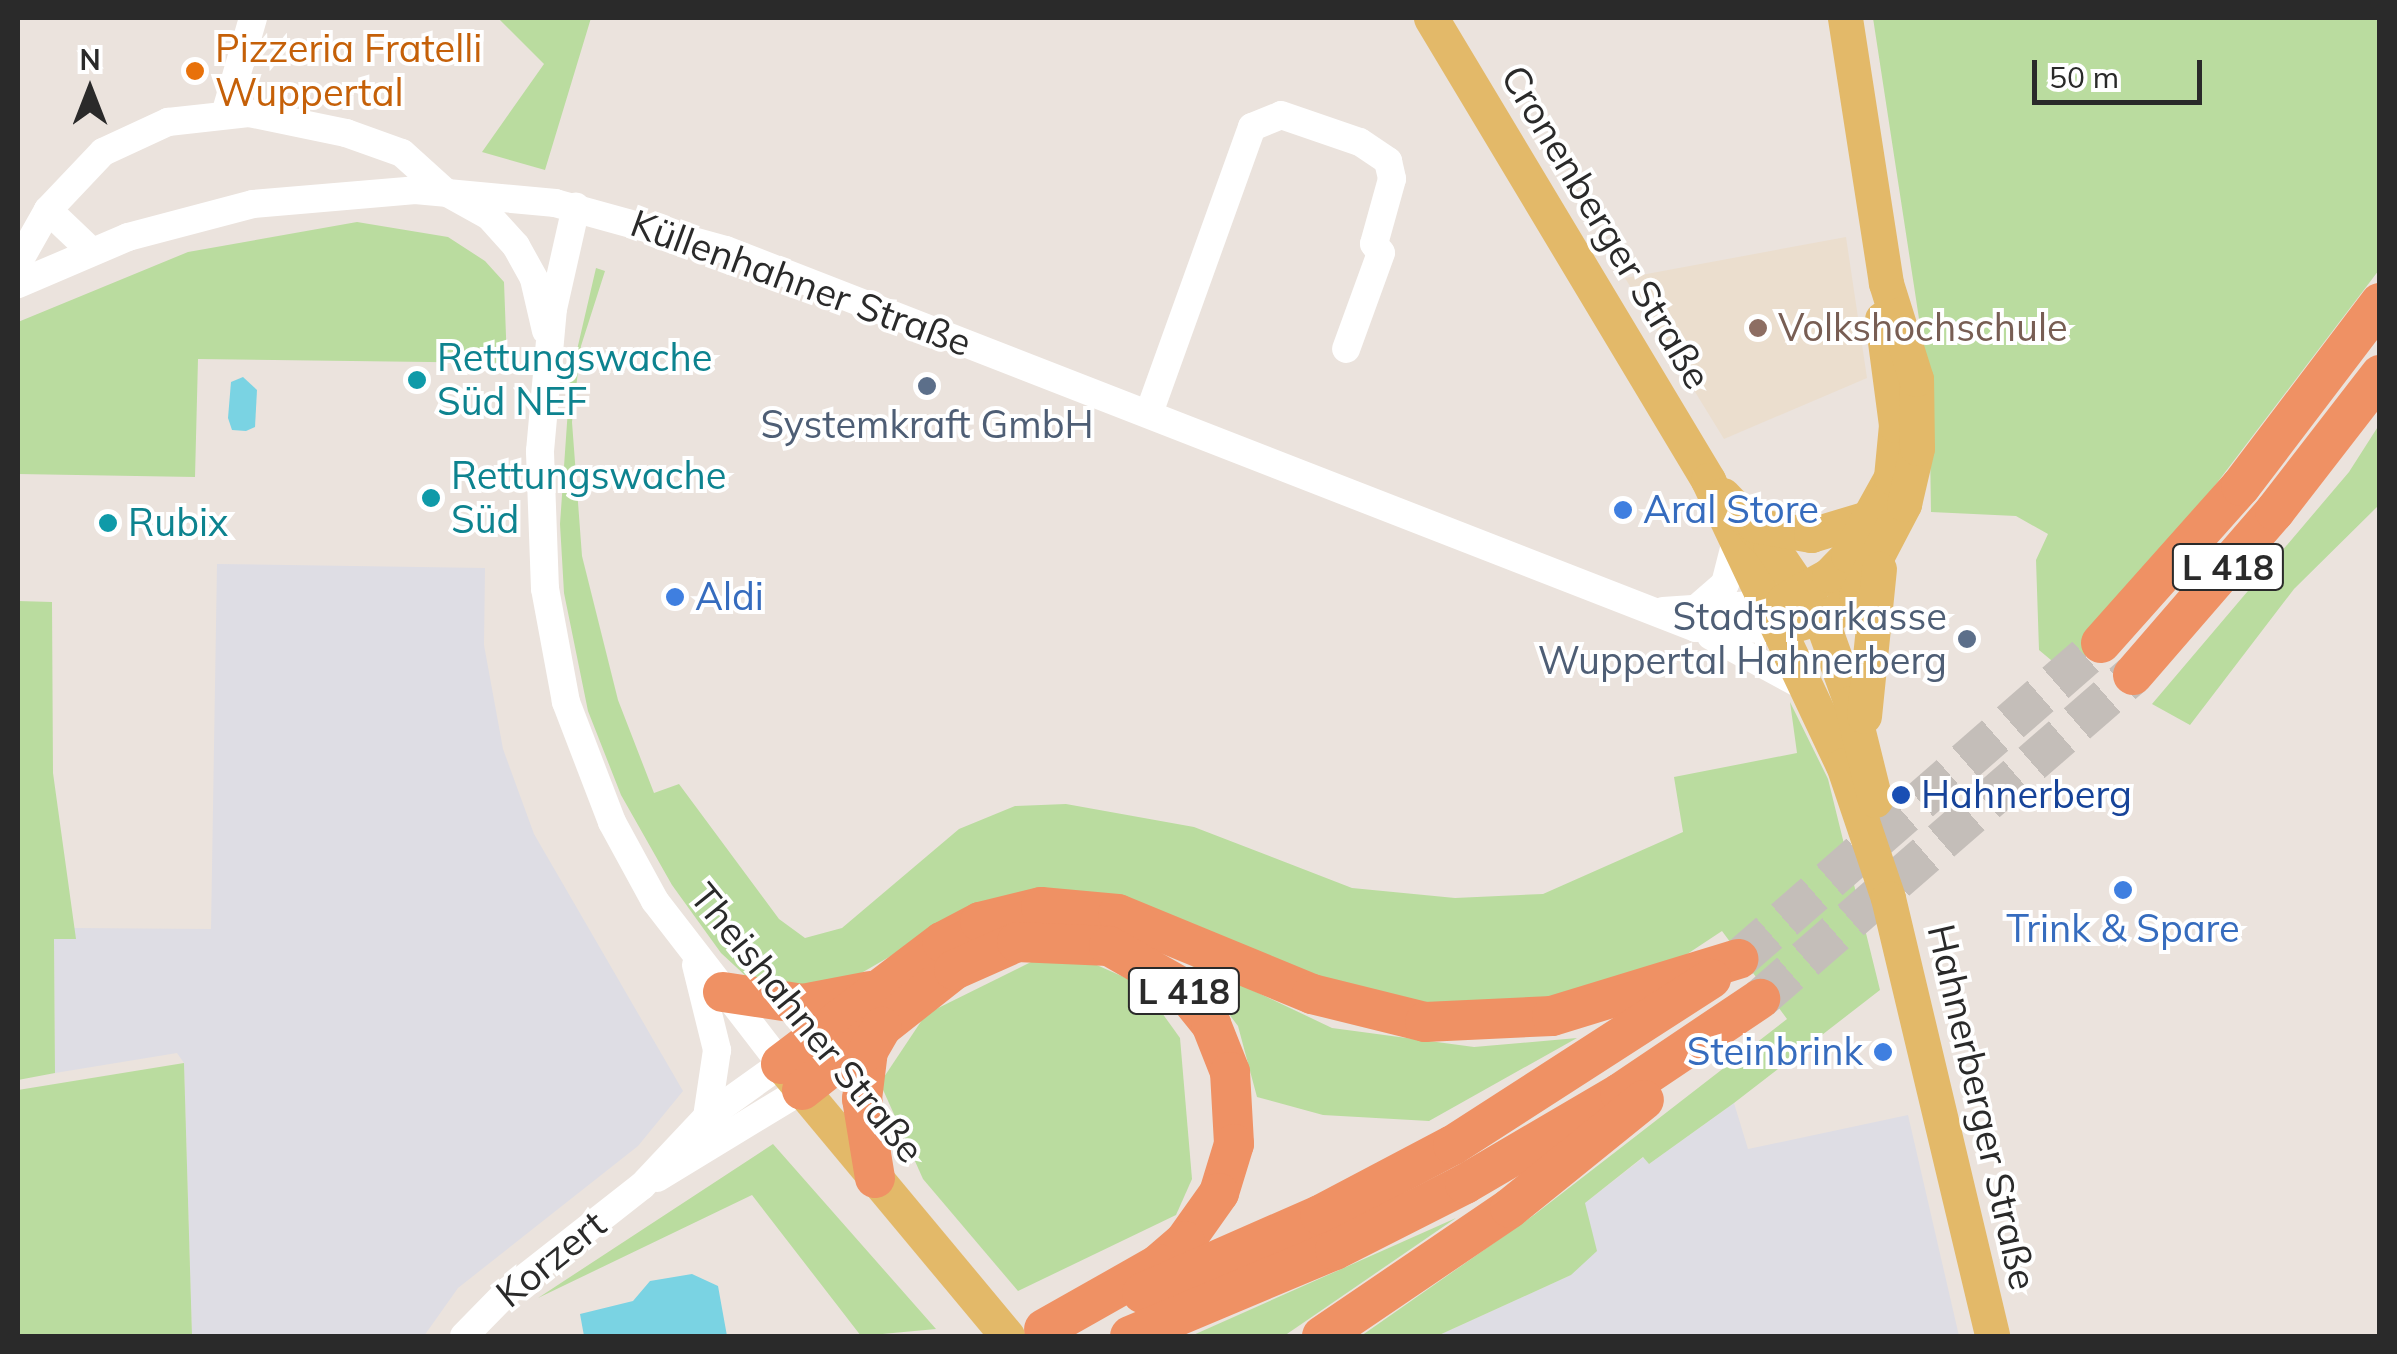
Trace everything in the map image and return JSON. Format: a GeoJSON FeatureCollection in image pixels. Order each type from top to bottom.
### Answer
{"type":"FeatureCollection","features":[{"type":"Feature","properties":{"kind":"highway","name":"L 418"},"geometry":{"type":"LineString","coordinates":[[2101,643],[2241,486],[2380,303]]}},
{"type":"Feature","properties":{"kind":"highway","name":"L 418"},"geometry":{"type":"LineString","coordinates":[[2132,675],[2275,511],[2380,374]]}},
{"type":"Feature","properties":{"kind":"highway","name":"L 418"},"geometry":{"type":"LineString","coordinates":[[792,1077],[881,1008],[960,932],[1041,907],[1118,914],[1341,1004],[1450,1024],[1511,1022],[1590,1008],[1739,959],[1528,1101],[1389,1180],[1226,1259],[1015,1329]]}},
{"type":"Feature","properties":{"kind":"highway","name":"L 418"},"geometry":{"type":"LineString","coordinates":[[722,992],[804,1004],[881,1008],[986,952],[1047,939],[1109,946],[1154,967],[1211,1024],[1235,1106],[1234,1144],[1219,1192],[1205,1217],[1159,1264],[1015,1329]]}},
{"type":"Feature","properties":{"kind":"highway"},"geometry":{"type":"LineString","coordinates":[[1130,1336],[1335,1250],[1465,1184],[1620,1093],[1760,999],[1587,1150],[1322,1336]]}},
{"type":"Feature","properties":{"kind":"highway"},"geometry":{"type":"LineString","coordinates":[[875,1178],[862,1099],[868,1051],[881,1008]]}},
{"type":"Feature","properties":{"kind":"main road","name":"Cronenberger Straße"},"geometry":{"type":"LineString","coordinates":[[1431,18],[1708,480],[1745,533],[1814,596],[1836,656]]}},
{"type":"Feature","properties":{"kind":"main road"},"geometry":{"type":"LineString","coordinates":[[1845,18],[1886,283],[1910,347],[1919,414],[1912,478],[1882,551],[1864,747]]}},
{"type":"Feature","properties":{"kind":"main road"},"geometry":{"type":"LineString","coordinates":[[1814,596],[1874,516],[1895,451],[1880,307],[1886,283]]}},
{"type":"Feature","properties":{"kind":"main road"},"geometry":{"type":"LineString","coordinates":[[1745,533],[1811,536],[1874,516]]}},
{"type":"Feature","properties":{"kind":"main road","name":"Cronenberger Straße"},"geometry":{"type":"LineString","coordinates":[[1745,533],[1769,620]]}},
{"type":"Feature","properties":{"kind":"main road"},"geometry":{"type":"LineString","coordinates":[[1769,620],[1882,551]]}},
{"type":"Feature","properties":{"kind":"main road","name":"Hahnerberger Straße"},"geometry":{"type":"LineString","coordinates":[[1769,620],[1809,689],[1843,765],[1888,898]]}},
{"type":"Feature","properties":{"kind":"main road","name":"Hahnerberger Straße"},"geometry":{"type":"LineString","coordinates":[[1836,656],[1864,747],[1888,898],[1992,1336]]}},
{"type":"Feature","properties":{"kind":"main road","name":"Theishahner Straße"},"geometry":{"type":"LineString","coordinates":[[792,1077],[875,1178],[1015,1329]]}},
{"type":"Feature","properties":{"kind":"street"},"geometry":{"type":"LineString","coordinates":[[226,112],[253,18]]}},
{"type":"Feature","properties":{"kind":"street"},"geometry":{"type":"LineString","coordinates":[[18,263],[48,210],[108,150],[168,122],[226,112],[346,132],[402,152],[444,191],[488,216],[516,246],[534,279],[548,343]]}},
{"type":"Feature","properties":{"kind":"street"},"geometry":{"type":"LineString","coordinates":[[1148,412],[1252,126],[1281,115],[1360,142],[1388,161],[1392,178],[1374,244],[1382,253],[1346,348]]}},
{"type":"Feature","properties":{"kind":"street","name":"Küllenhahner Straße"},"geometry":{"type":"LineString","coordinates":[[18,284],[90,250],[253,204],[444,191],[576,207],[726,250],[1661,612],[1696,618]]}},
{"type":"Feature","properties":{"kind":"street","name":"Theishahner Straße"},"geometry":{"type":"LineString","coordinates":[[576,207],[548,343],[542,559],[566,702],[612,822],[694,958],[792,1077]]}},
{"type":"Feature","properties":{"kind":"street"},"geometry":{"type":"LineString","coordinates":[[48,210],[90,250]]}},
{"type":"Feature","properties":{"kind":"street"},"geometry":{"type":"LineString","coordinates":[[1696,618],[1725,584],[1745,533]]}},
{"type":"Feature","properties":{"kind":"street"},"geometry":{"type":"LineString","coordinates":[[1696,618],[1769,620]]}},
{"type":"Feature","properties":{"kind":"street"},"geometry":{"type":"LineString","coordinates":[[1696,618],[1809,689]]}},
{"type":"Feature","properties":{"kind":"street"},"geometry":{"type":"LineString","coordinates":[[694,958],[717,1050],[707,1117]]}},
{"type":"Feature","properties":{"kind":"street","name":"Korzert"},"geometry":{"type":"LineString","coordinates":[[464,1336],[508,1291],[642,1186],[707,1117],[792,1077]]}},
{"type":"Feature","properties":{"kind":"street","name":"Korzert"},"geometry":{"type":"LineString","coordinates":[[642,1186],[710,1152],[792,1077]]}},
{"type":"Feature","properties":{"kind":"shaded area","name":"Volkshochschule"},"geometry":{"type":"Polygon","coordinates":[[[1846,237],[1867,378],[1724,439],[1625,278],[1846,237]]]}},
{"type":"Feature","properties":{"kind":"shaded area"},"geometry":{"type":"Polygon","coordinates":[[[217,564],[485,568],[484,645],[503,749],[534,834],[683,1091],[638,1146],[458,1288],[424,1336],[192,1336],[184,1063],[177,1053],[55,1073],[54,938],[75,939],[74,928],[211,929],[217,564]]]}},
{"type":"Feature","properties":{"kind":"shaded area"},"geometry":{"type":"Polygon","coordinates":[[[1734,1103],[1748,1149],[1908,1115],[1959,1336],[1437,1336],[1571,1275],[1585,1203],[1644,1157],[1649,1164],[1734,1103]]]}},
{"type":"Feature","properties":{"kind":"green space"},"geometry":{"type":"Polygon","coordinates":[[[498,18],[591,18],[545,170],[482,152],[544,64],[498,18]]]}},
{"type":"Feature","properties":{"kind":"green space"},"geometry":{"type":"Polygon","coordinates":[[[1873,18],[2379,18],[2379,270],[2070,676],[2039,650],[2036,560],[2048,534],[2016,516],[1931,512],[1929,384],[1873,18]]]}},
{"type":"Feature","properties":{"kind":"green space"},"geometry":{"type":"Polygon","coordinates":[[[357,222],[448,237],[485,261],[504,282],[507,363],[198,359],[195,477],[18,474],[18,322],[188,252],[357,222]]]}},
{"type":"Feature","properties":{"kind":"green space"},"geometry":{"type":"Polygon","coordinates":[[[596,268],[605,271],[581,346],[572,422],[582,556],[618,700],[654,793],[679,784],[779,919],[805,938],[842,928],[959,829],[1015,806],[1066,804],[1194,827],[1352,888],[1455,898],[1543,894],[1683,832],[1674,777],[1797,753],[1790,702],[1828,779],[1880,990],[1734,1103],[1649,1164],[1643,1157],[1585,1203],[1597,1251],[1571,1275],[1437,1336],[1361,1336],[1534,1215],[1787,1019],[1722,931],[1663,970],[1565,1003],[1387,1006],[1213,938],[896,953],[844,983],[762,991],[721,953],[672,885],[621,795],[588,711],[564,593],[560,524],[570,380],[596,268]]]}},
{"type":"Feature","properties":{"kind":"green space"},"geometry":{"type":"Polygon","coordinates":[[[2379,425],[2379,505],[2294,589],[2190,725],[2152,704],[2349,472],[2379,425]]]}},
{"type":"Feature","properties":{"kind":"green space"},"geometry":{"type":"Polygon","coordinates":[[[18,601],[52,602],[53,773],[76,939],[54,939],[55,1073],[18,1080],[18,601]]]}},
{"type":"Feature","properties":{"kind":"green space"},"geometry":{"type":"Polygon","coordinates":[[[1074,955],[1142,985],[1180,1038],[1192,1179],[1176,1215],[1018,1291],[923,1179],[880,1083],[926,1014],[1041,957],[1074,955]]]}},
{"type":"Feature","properties":{"kind":"green space"},"geometry":{"type":"Polygon","coordinates":[[[1187,959],[1332,1028],[1474,1047],[1577,1038],[1429,1121],[1323,1115],[1257,1097],[1238,1026],[1187,959]]]}},
{"type":"Feature","properties":{"kind":"green space"},"geometry":{"type":"Polygon","coordinates":[[[184,1063],[192,1336],[18,1336],[18,1090],[184,1063]]]}},
{"type":"Feature","properties":{"kind":"green space"},"geometry":{"type":"Polygon","coordinates":[[[773,1144],[936,1329],[861,1336],[752,1195],[538,1298],[773,1144]]]}},
{"type":"Feature","properties":{"kind":"green space"},"geometry":{"type":"Polygon","coordinates":[[[1456,1218],[1284,1336],[1191,1336],[1456,1218]]]}},
{"type":"Feature","properties":{"kind":"water"},"geometry":{"type":"Polygon","coordinates":[[[243,377],[257,390],[255,427],[232,430],[228,418],[231,382],[243,377]]]}},
{"type":"Feature","properties":{"kind":"water"},"geometry":{"type":"Polygon","coordinates":[[[692,1274],[718,1286],[727,1336],[584,1336],[580,1314],[633,1301],[650,1281],[692,1274]]]}},
{"type":"Feature","properties":{"kind":"tunnel"},"geometry":{"type":"LineString","coordinates":[[1739,959],[2101,643]]}},
{"type":"Feature","properties":{"kind":"tunnel"},"geometry":{"type":"LineString","coordinates":[[1760,999],[2133,675]]}},
{"type":"Feature","properties":{"kind":"place","name":"Pizzeria Fratelli Wuppertal"},"geometry":{"type":"Point","coordinates":[195,71]}},
{"type":"Feature","properties":{"kind":"place","name":"Volkshochschule"},"geometry":{"type":"Point","coordinates":[1758,328]}},
{"type":"Feature","properties":{"kind":"place","name":"Rettungswache Süd NEF"},"geometry":{"type":"Point","coordinates":[417,380]}},
{"type":"Feature","properties":{"kind":"place","name":"Systemkraft GmbH"},"geometry":{"type":"Point","coordinates":[927,386]}},
{"type":"Feature","properties":{"kind":"place","name":"Rettungswache Süd"},"geometry":{"type":"Point","coordinates":[431,498]}},
{"type":"Feature","properties":{"kind":"place","name":"Aral Store"},"geometry":{"type":"Point","coordinates":[1623,510]}},
{"type":"Feature","properties":{"kind":"place","name":"Rubix"},"geometry":{"type":"Point","coordinates":[108,523]}},
{"type":"Feature","properties":{"kind":"place","name":"Aldi"},"geometry":{"type":"Point","coordinates":[675,597]}},
{"type":"Feature","properties":{"kind":"place","name":"Stadtsparkasse Wuppertal Hahnerberg"},"geometry":{"type":"Point","coordinates":[1967,639]}},
{"type":"Feature","properties":{"kind":"place","name":"Hahnerberg"},"geometry":{"type":"Point","coordinates":[1901,795]}},
{"type":"Feature","properties":{"kind":"place","name":"Trink & Spare"},"geometry":{"type":"Point","coordinates":[2123,890]}},
{"type":"Feature","properties":{"kind":"place","name":"Steinbrink"},"geometry":{"type":"Point","coordinates":[1883,1052]}}]}
